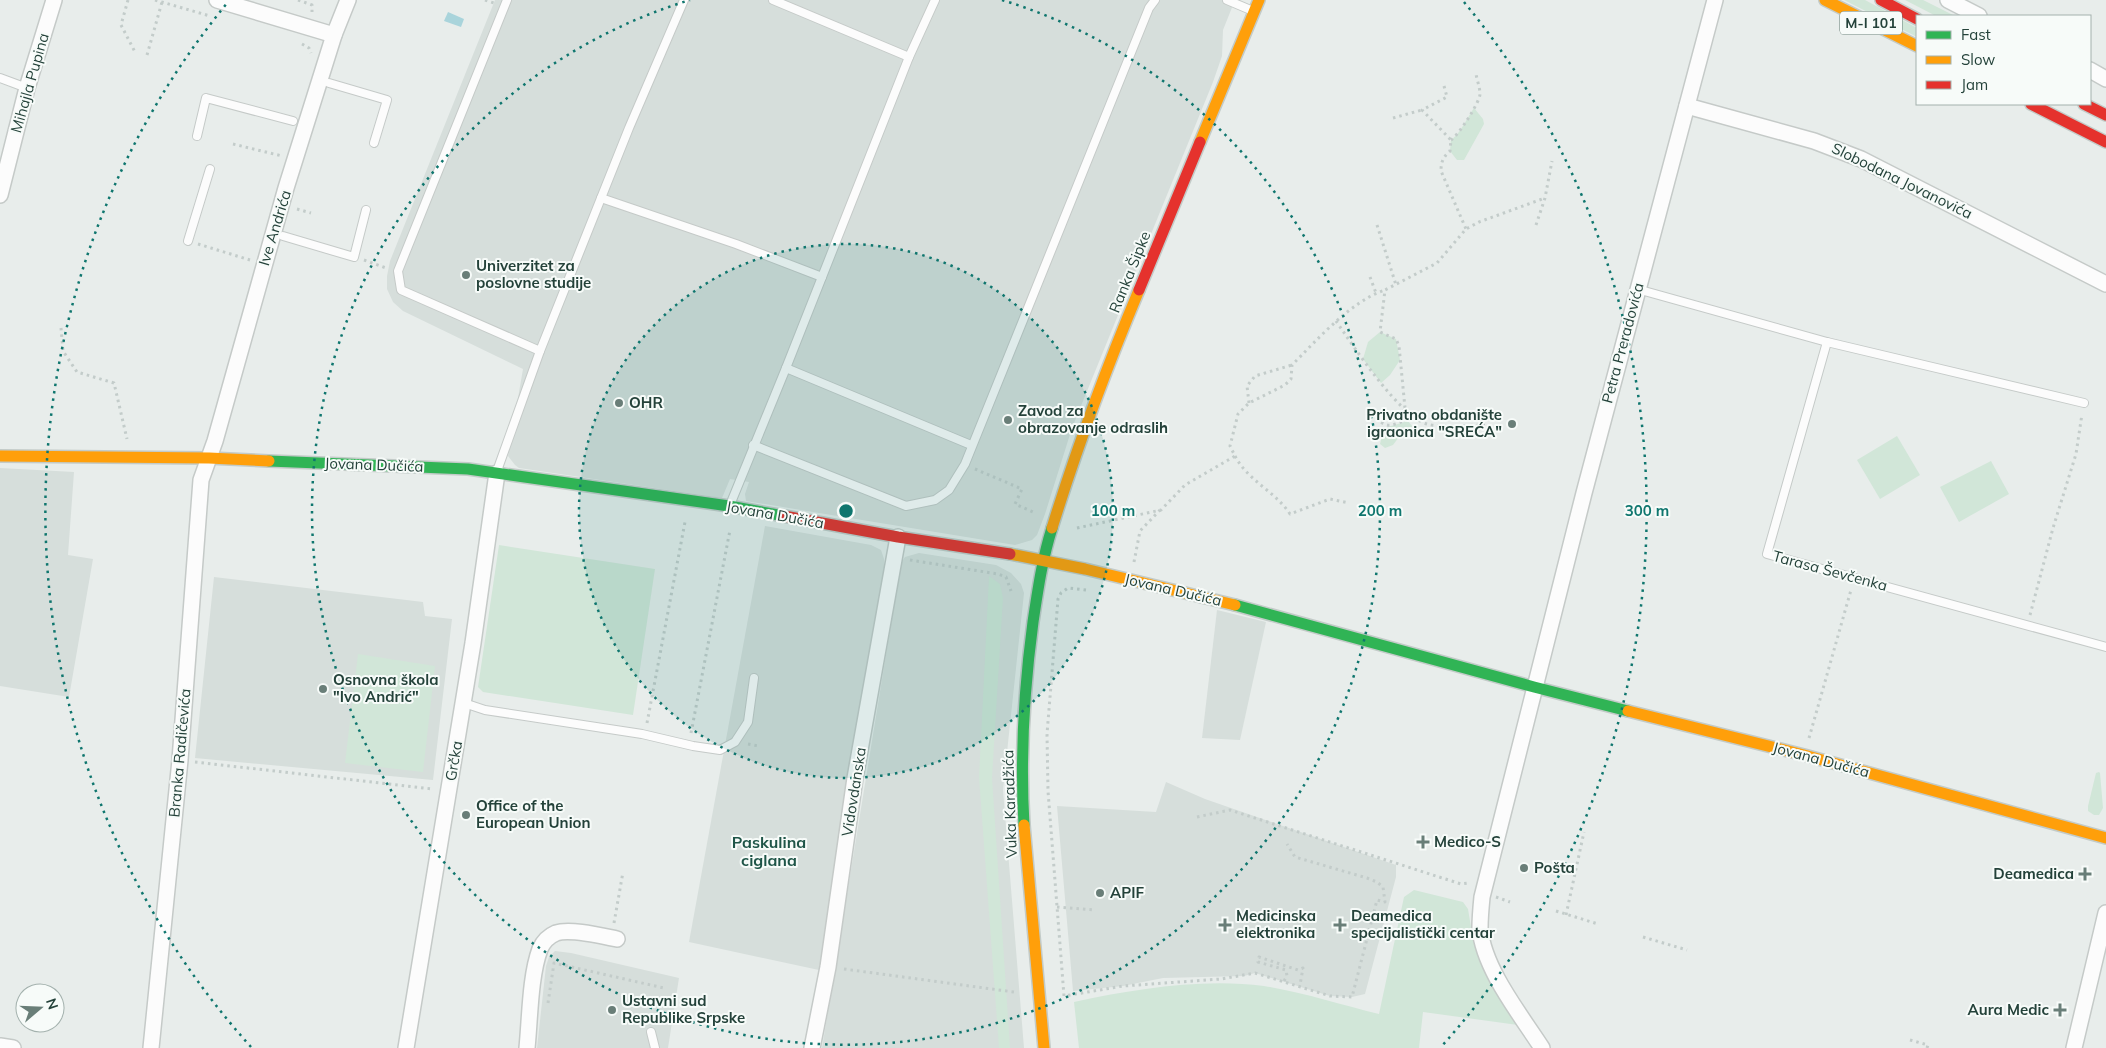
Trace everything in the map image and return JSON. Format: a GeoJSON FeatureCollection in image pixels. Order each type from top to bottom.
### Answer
{"type":"FeatureCollection","features":[{"type":"Feature","properties":{"kind":"street","name":"Mihajla Pupina"},"geometry":{"type":"LineString","coordinates":[[0,192],[27,88],[54,0]]}},
{"type":"Feature","properties":{"kind":"street"},"geometry":{"type":"LineString","coordinates":[[217,0],[334,35]]}},
{"type":"Feature","properties":{"kind":"street","name":"Ive Andrića"},"geometry":{"type":"LineString","coordinates":[[209,458],[286,188],[334,35],[348,0]]}},
{"type":"Feature","properties":{"kind":"street","name":"Ranka Šipke"},"geometry":{"type":"LineString","coordinates":[[1042,560],[1105,372],[1259,0]]}},
{"type":"Feature","properties":{"kind":"street","name":"Petra Preradovića"},"geometry":{"type":"LineString","coordinates":[[1534,687],[1637,288],[1688,106],[1698,57],[1715,0]]}},
{"type":"Feature","properties":{"kind":"street","name":"M-I 101"},"geometry":{"type":"LineString","coordinates":[[1824,0],[1916,46]]}},
{"type":"Feature","properties":{"kind":"street","name":"M-I 101"},"geometry":{"type":"LineString","coordinates":[[1881,0],[1916,18]]}},
{"type":"Feature","properties":{"kind":"street"},"geometry":{"type":"LineString","coordinates":[[1948,0],[1977,15]]}},
{"type":"Feature","properties":{"kind":"street"},"geometry":{"type":"LineString","coordinates":[[2091,71],[2106,79]]}},
{"type":"Feature","properties":{"kind":"street"},"geometry":{"type":"LineString","coordinates":[[2033,105],[2106,142]]}},
{"type":"Feature","properties":{"kind":"street"},"geometry":{"type":"LineString","coordinates":[[2086,105],[2106,115]]}},
{"type":"Feature","properties":{"kind":"street","name":"Slobodana Jovanovića"},"geometry":{"type":"LineString","coordinates":[[1688,106],[1833,147],[1861,159],[2106,284]]}},
{"type":"Feature","properties":{"kind":"street","name":"Jovana Dučića"},"geometry":{"type":"LineString","coordinates":[[0,456],[209,458],[468,469],[729,506],[898,537],[1042,560],[1229,603],[1534,687],[1804,755],[2106,838]]}},
{"type":"Feature","properties":{"kind":"street","name":"Branka Radičevića"},"geometry":{"type":"LineString","coordinates":[[151,1048],[180,760],[201,480],[209,458]]}},
{"type":"Feature","properties":{"kind":"street","name":"Grčka"},"geometry":{"type":"LineString","coordinates":[[406,1048],[464,703],[497,473]]}},
{"type":"Feature","properties":{"kind":"street","name":"Vidovdanska"},"geometry":{"type":"LineString","coordinates":[[812,1048],[828,967],[855,778],[898,537]]}},
{"type":"Feature","properties":{"kind":"street","name":"Vuka Karadžića"},"geometry":{"type":"LineString","coordinates":[[1042,560],[1028,660],[1024,709],[1022,789],[1027,866],[1044,1048]]}},
{"type":"Feature","properties":{"kind":"street"},"geometry":{"type":"LineString","coordinates":[[1534,687],[1483,892],[1480,928],[1493,969],[1542,1048]]}},
{"type":"Feature","properties":{"kind":"street"},"geometry":{"type":"LineString","coordinates":[[2074,1048],[2106,913]]}},
{"type":"Feature","properties":{"kind":"street"},"geometry":{"type":"LineString","coordinates":[[527,1048],[540,947],[548,937],[558,932],[614,939]]}},
{"type":"Feature","properties":{"kind":"street"},"geometry":{"type":"LineString","coordinates":[[0,1046],[13,1048]]}},
{"type":"Feature","properties":{"kind":"lane"},"geometry":{"type":"LineString","coordinates":[[507,0],[398,271],[401,290],[540,350]]}},
{"type":"Feature","properties":{"kind":"lane"},"geometry":{"type":"LineString","coordinates":[[497,473],[540,350],[684,0]]}},
{"type":"Feature","properties":{"kind":"lane"},"geometry":{"type":"LineString","coordinates":[[773,0],[909,57]]}},
{"type":"Feature","properties":{"kind":"lane"},"geometry":{"type":"LineString","coordinates":[[729,506],[786,368],[909,57],[935,0]]}},
{"type":"Feature","properties":{"kind":"lane"},"geometry":{"type":"LineString","coordinates":[[754,445],[906,506],[935,500],[949,490],[965,464],[971,445],[1118,83],[1155,0]]}},
{"type":"Feature","properties":{"kind":"lane"},"geometry":{"type":"LineString","coordinates":[[1227,0],[1254,12]]}},
{"type":"Feature","properties":{"kind":"lane"},"geometry":{"type":"LineString","coordinates":[[0,78],[27,88]]}},
{"type":"Feature","properties":{"kind":"lane"},"geometry":{"type":"LineString","coordinates":[[329,83],[387,100],[374,144]]}},
{"type":"Feature","properties":{"kind":"lane"},"geometry":{"type":"LineString","coordinates":[[197,136],[206,98],[293,121]]}},
{"type":"Feature","properties":{"kind":"lane"},"geometry":{"type":"LineString","coordinates":[[188,241],[210,169]]}},
{"type":"Feature","properties":{"kind":"lane"},"geometry":{"type":"LineString","coordinates":[[601,198],[736,244],[822,277]]}},
{"type":"Feature","properties":{"kind":"lane"},"geometry":{"type":"LineString","coordinates":[[283,236],[354,256],[366,210]]}},
{"type":"Feature","properties":{"kind":"lane"},"geometry":{"type":"LineString","coordinates":[[1637,288],[1827,342],[2084,403]]}},
{"type":"Feature","properties":{"kind":"lane","name":"Tarasa Ševčenka"},"geometry":{"type":"LineString","coordinates":[[1827,342],[1767,554],[2106,647]]}},
{"type":"Feature","properties":{"kind":"lane"},"geometry":{"type":"LineString","coordinates":[[786,368],[971,445]]}},
{"type":"Feature","properties":{"kind":"lane"},"geometry":{"type":"LineString","coordinates":[[464,703],[485,710],[645,735],[720,750],[735,742],[748,722],[754,678]]}},
{"type":"Feature","properties":{"kind":"lane"},"geometry":{"type":"LineString","coordinates":[[651,1032],[655,1048]]}},
{"type":"Feature","properties":{"kind":"path"},"geometry":{"type":"LineString","coordinates":[[128,0],[121,25],[135,52]]}},
{"type":"Feature","properties":{"kind":"path"},"geometry":{"type":"LineString","coordinates":[[155,0],[211,16]]}},
{"type":"Feature","properties":{"kind":"path"},"geometry":{"type":"LineString","coordinates":[[485,0],[492,2]]}},
{"type":"Feature","properties":{"kind":"path"},"geometry":{"type":"LineString","coordinates":[[147,55],[162,2]]}},
{"type":"Feature","properties":{"kind":"path"},"geometry":{"type":"LineString","coordinates":[[294,41],[309,48],[311,60]]}},
{"type":"Feature","properties":{"kind":"path"},"geometry":{"type":"LineString","coordinates":[[1466,229],[1441,171],[1441,163],[1445,155],[1450,151],[1451,140],[1460,132],[1463,123],[1478,101],[1480,94],[1476,74]]}},
{"type":"Feature","properties":{"kind":"path"},"geometry":{"type":"LineString","coordinates":[[1392,118],[1422,110],[1447,97],[1444,86]]}},
{"type":"Feature","properties":{"kind":"path"},"geometry":{"type":"LineString","coordinates":[[1422,110],[1451,140]]}},
{"type":"Feature","properties":{"kind":"path"},"geometry":{"type":"LineString","coordinates":[[232,144],[282,156]]}},
{"type":"Feature","properties":{"kind":"path"},"geometry":{"type":"LineString","coordinates":[[279,166],[285,147]]}},
{"type":"Feature","properties":{"kind":"path"},"geometry":{"type":"LineString","coordinates":[[1536,225],[1552,161]]}},
{"type":"Feature","properties":{"kind":"path"},"geometry":{"type":"LineString","coordinates":[[1249,404],[1247,386],[1254,376],[1292,365],[1336,321],[1376,293],[1396,285],[1436,263],[1466,229],[1479,222],[1544,198]]}},
{"type":"Feature","properties":{"kind":"path"},"geometry":{"type":"LineString","coordinates":[[291,207],[311,213]]}},
{"type":"Feature","properties":{"kind":"path"},"geometry":{"type":"LineString","coordinates":[[1376,225],[1396,285]]}},
{"type":"Feature","properties":{"kind":"path"},"geometry":{"type":"LineString","coordinates":[[188,241],[250,260]]}},
{"type":"Feature","properties":{"kind":"path"},"geometry":{"type":"LineString","coordinates":[[248,270],[253,251]]}},
{"type":"Feature","properties":{"kind":"path"},"geometry":{"type":"LineString","coordinates":[[354,256],[398,271]]}},
{"type":"Feature","properties":{"kind":"path"},"geometry":{"type":"LineString","coordinates":[[1370,277],[1376,293]]}},
{"type":"Feature","properties":{"kind":"path"},"geometry":{"type":"LineString","coordinates":[[1384,290],[1380,332],[1396,339],[1399,346],[1406,408]]}},
{"type":"Feature","properties":{"kind":"path"},"geometry":{"type":"LineString","coordinates":[[1336,321],[1384,388],[1420,422],[1438,426],[1485,424]]}},
{"type":"Feature","properties":{"kind":"path"},"geometry":{"type":"LineString","coordinates":[[61,328],[63,351],[77,372],[114,383],[128,443]]}},
{"type":"Feature","properties":{"kind":"path"},"geometry":{"type":"LineString","coordinates":[[1292,365],[1291,379],[1285,385],[1249,404],[1238,414],[1230,446],[1239,464],[1261,487],[1283,504],[1290,514],[1330,499],[1349,503]]}},
{"type":"Feature","properties":{"kind":"path"},"geometry":{"type":"LineString","coordinates":[[2027,626],[2053,528],[2076,454],[2084,403]]}},
{"type":"Feature","properties":{"kind":"path"},"geometry":{"type":"LineString","coordinates":[[1372,412],[1380,423],[1389,425],[1413,417]]}},
{"type":"Feature","properties":{"kind":"path"},"geometry":{"type":"LineString","coordinates":[[1124,562],[1133,564],[1140,531],[1185,485],[1235,456]]}},
{"type":"Feature","properties":{"kind":"path"},"geometry":{"type":"LineString","coordinates":[[965,464],[1022,489],[1015,504],[1034,512]]}},
{"type":"Feature","properties":{"kind":"path"},"geometry":{"type":"LineString","coordinates":[[1077,528],[1161,510]]}},
{"type":"Feature","properties":{"kind":"path"},"geometry":{"type":"LineString","coordinates":[[645,735],[685,522]]}},
{"type":"Feature","properties":{"kind":"path"},"geometry":{"type":"LineString","coordinates":[[689,745],[730,530]]}},
{"type":"Feature","properties":{"kind":"path"},"geometry":{"type":"LineString","coordinates":[[906,560],[998,574],[1006,577],[1011,591]]}},
{"type":"Feature","properties":{"kind":"path"},"geometry":{"type":"LineString","coordinates":[[1804,755],[1854,577]]}},
{"type":"Feature","properties":{"kind":"path"},"geometry":{"type":"LineString","coordinates":[[1076,589],[1068,588],[1064,590],[1058,599],[1047,734],[1048,791],[1064,996],[1124,986],[1221,979],[1255,973],[1300,985],[1330,996],[1352,998],[1377,900],[1386,902],[1383,887],[1377,882],[1295,857],[1287,844]]}},
{"type":"Feature","properties":{"kind":"path"},"geometry":{"type":"LineString","coordinates":[[180,760],[449,791]]}},
{"type":"Feature","properties":{"kind":"path"},"geometry":{"type":"LineString","coordinates":[[1197,817],[1230,810],[1461,884],[1472,882]]}},
{"type":"Feature","properties":{"kind":"path"},"geometry":{"type":"LineString","coordinates":[[1566,915],[1584,832]]}},
{"type":"Feature","properties":{"kind":"path"},"geometry":{"type":"LineString","coordinates":[[614,939],[623,872]]}},
{"type":"Feature","properties":{"kind":"path"},"geometry":{"type":"LineString","coordinates":[[1057,907],[1095,910]]}},
{"type":"Feature","properties":{"kind":"path"},"geometry":{"type":"LineString","coordinates":[[1556,911],[1598,924]]}},
{"type":"Feature","properties":{"kind":"path"},"geometry":{"type":"LineString","coordinates":[[1643,937],[1687,950]]}},
{"type":"Feature","properties":{"kind":"path"},"geometry":{"type":"LineString","coordinates":[[1284,981],[1286,970],[1258,962],[1259,957],[1298,970],[1303,968],[1300,985]]}},
{"type":"Feature","properties":{"kind":"path"},"geometry":{"type":"LineString","coordinates":[[547,1010],[554,963],[664,988]]}},
{"type":"Feature","properties":{"kind":"path"},"geometry":{"type":"LineString","coordinates":[[828,967],[1014,992]]}},
{"type":"Feature","properties":{"kind":"path"},"geometry":{"type":"LineString","coordinates":[[1910,1040],[1928,1045],[1927,1048]]}},
{"type":"Feature","properties":{"kind":"shaded area"},"geometry":{"type":"Polygon","coordinates":[[[495,0],[1235,0],[1223,30],[1222,56],[1213,82],[1072,428],[1037,535],[1032,540],[1015,545],[746,501],[745,494],[749,482],[730,479],[722,498],[519,468],[515,465],[508,456],[523,369],[403,311],[393,302],[387,289],[390,261],[495,0]]]}},
{"type":"Feature","properties":{"kind":"shaded area"},"geometry":{"type":"Polygon","coordinates":[[[0,468],[74,472],[68,555],[93,559],[69,697],[0,686],[0,468]]]}},
{"type":"Feature","properties":{"kind":"shaded area"},"geometry":{"type":"Polygon","coordinates":[[[765,526],[871,545],[881,550],[884,559],[819,970],[689,942],[765,526]]]}},
{"type":"Feature","properties":{"kind":"shaded area"},"geometry":{"type":"Polygon","coordinates":[[[919,553],[996,565],[1011,573],[1021,584],[1024,593],[1003,790],[1024,1048],[822,1048],[901,563],[905,557],[919,553]]]}},
{"type":"Feature","properties":{"kind":"shaded area","name":"Osnovna škola \"Ivo Andrić\""},"geometry":{"type":"Polygon","coordinates":[[[214,577],[423,602],[425,616],[452,619],[433,780],[195,758],[214,577]]]}},
{"type":"Feature","properties":{"kind":"shaded area"},"geometry":{"type":"Polygon","coordinates":[[[1217,610],[1266,622],[1240,740],[1202,738],[1217,610]]]}},
{"type":"Feature","properties":{"kind":"shaded area","name":"Medicinska elektronika"},"geometry":{"type":"Polygon","coordinates":[[[1166,782],[1205,799],[1396,865],[1396,877],[1365,994],[1352,997],[1330,996],[1255,973],[1244,976],[1163,978],[1123,986],[1073,991],[1057,806],[1156,812],[1166,782]]]}},
{"type":"Feature","properties":{"kind":"shaded area"},"geometry":{"type":"Polygon","coordinates":[[[555,951],[679,978],[668,1048],[537,1048],[546,966],[549,957],[555,951]]]}},
{"type":"Feature","properties":{"kind":"green space"},"geometry":{"type":"Polygon","coordinates":[[[1844,0],[1865,0],[1916,27],[1916,36],[1844,0]]]}},
{"type":"Feature","properties":{"kind":"green space"},"geometry":{"type":"Polygon","coordinates":[[[1905,0],[1923,0],[1953,15],[1934,15],[1905,0]]]}},
{"type":"Feature","properties":{"kind":"green space"},"geometry":{"type":"Polygon","coordinates":[[[1474,108],[1483,119],[1484,124],[1464,160],[1457,160],[1450,151],[1451,140],[1474,108]]]}},
{"type":"Feature","properties":{"kind":"green space"},"geometry":{"type":"Polygon","coordinates":[[[1380,332],[1396,339],[1400,360],[1390,375],[1381,383],[1363,359],[1368,342],[1380,332]]]}},
{"type":"Feature","properties":{"kind":"green space"},"geometry":{"type":"Polygon","coordinates":[[[1408,421],[1412,426],[1412,432],[1399,437],[1393,445],[1385,448],[1380,444],[1384,428],[1408,421]]]}},
{"type":"Feature","properties":{"kind":"green space"},"geometry":{"type":"Polygon","coordinates":[[[1897,436],[1920,475],[1880,499],[1857,460],[1897,436]]]}},
{"type":"Feature","properties":{"kind":"green space"},"geometry":{"type":"Polygon","coordinates":[[[1991,461],[2009,494],[1959,522],[1940,487],[1991,461]]]}},
{"type":"Feature","properties":{"kind":"green space"},"geometry":{"type":"Polygon","coordinates":[[[499,545],[655,569],[633,715],[483,692],[478,687],[499,545]]]}},
{"type":"Feature","properties":{"kind":"green space"},"geometry":{"type":"Polygon","coordinates":[[[989,576],[1000,584],[1003,598],[992,778],[1010,1048],[999,1048],[979,777],[989,576]]]}},
{"type":"Feature","properties":{"kind":"green space"},"geometry":{"type":"Polygon","coordinates":[[[358,654],[435,666],[423,772],[345,763],[358,654]]]}},
{"type":"Feature","properties":{"kind":"green space"},"geometry":{"type":"Polygon","coordinates":[[[2099,772],[2103,808],[2099,815],[2094,815],[2088,811],[2088,806],[2096,773],[2099,772]]]}},
{"type":"Feature","properties":{"kind":"green space"},"geometry":{"type":"Polygon","coordinates":[[[1414,890],[1463,902],[1468,909],[1473,939],[1481,963],[1490,982],[1518,1025],[1423,1012],[1419,1048],[1079,1048],[1074,1002],[1169,986],[1217,983],[1264,986],[1379,1014],[1404,897],[1414,890]]]}},
{"type":"Feature","properties":{"kind":"water"},"geometry":{"type":"Polygon","coordinates":[[[448,12],[464,19],[461,27],[444,21],[448,12]]]}},
{"type":"Feature","properties":{"kind":"traffic: fast"},"geometry":{"type":"LineString","coordinates":[[269,461],[468,469],[729,506],[784,516]]}},
{"type":"Feature","properties":{"kind":"traffic: fast"},"geometry":{"type":"LineString","coordinates":[[1024,825],[1023,749],[1027,672],[1039,586],[1052,528]]}},
{"type":"Feature","properties":{"kind":"traffic: fast"},"geometry":{"type":"LineString","coordinates":[[1235,605],[1628,711]]}},
{"type":"Feature","properties":{"kind":"traffic: slow"},"geometry":{"type":"LineString","coordinates":[[1200,142],[1259,0]]}},
{"type":"Feature","properties":{"kind":"traffic: slow"},"geometry":{"type":"LineString","coordinates":[[1825,0],[1916,46]]}},
{"type":"Feature","properties":{"kind":"traffic: slow"},"geometry":{"type":"LineString","coordinates":[[1052,528],[1092,408],[1139,290]]}},
{"type":"Feature","properties":{"kind":"traffic: slow"},"geometry":{"type":"LineString","coordinates":[[0,456],[209,458],[269,461]]}},
{"type":"Feature","properties":{"kind":"traffic: slow"},"geometry":{"type":"LineString","coordinates":[[1010,554],[1085,569],[1235,605]]}},
{"type":"Feature","properties":{"kind":"traffic: slow"},"geometry":{"type":"LineString","coordinates":[[1628,711],[1804,755],[2106,838]]}},
{"type":"Feature","properties":{"kind":"traffic: slow"},"geometry":{"type":"LineString","coordinates":[[1024,825],[1044,1048]]}},
{"type":"Feature","properties":{"kind":"traffic: jam"},"geometry":{"type":"LineString","coordinates":[[1881,0],[1916,18]]}},
{"type":"Feature","properties":{"kind":"traffic: jam"},"geometry":{"type":"LineString","coordinates":[[2033,105],[2106,142]]}},
{"type":"Feature","properties":{"kind":"traffic: jam"},"geometry":{"type":"LineString","coordinates":[[2086,105],[2106,115]]}},
{"type":"Feature","properties":{"kind":"traffic: jam"},"geometry":{"type":"LineString","coordinates":[[1139,290],[1200,142]]}},
{"type":"Feature","properties":{"kind":"traffic: jam"},"geometry":{"type":"LineString","coordinates":[[784,516],[898,537],[1010,554]]}},
{"type":"Feature","properties":{"kind":"place","name":"Univerzitet za poslovne studije"},"geometry":{"type":"Point","coordinates":[466,275]}},
{"type":"Feature","properties":{"kind":"place","name":"OHR"},"geometry":{"type":"Point","coordinates":[619,403]}},
{"type":"Feature","properties":{"kind":"place","name":"Zavod za obrazovanje odraslih"},"geometry":{"type":"Point","coordinates":[1008,420]}},
{"type":"Feature","properties":{"kind":"place","name":"Privatno obdanište igraonica \"SREĆA\""},"geometry":{"type":"Point","coordinates":[1512,424]}},
{"type":"Feature","properties":{"kind":"place","name":"Osnovna škola \"Ivo Andrić\""},"geometry":{"type":"Point","coordinates":[323,689]}},
{"type":"Feature","properties":{"kind":"place","name":"Office of the European Union"},"geometry":{"type":"Point","coordinates":[466,815]}},
{"type":"Feature","properties":{"kind":"place","name":"Medico-S"},"geometry":{"type":"Point","coordinates":[1423,842]}},
{"type":"Feature","properties":{"kind":"place","name":"Pošta"},"geometry":{"type":"Point","coordinates":[1524,868]}},
{"type":"Feature","properties":{"kind":"place","name":"Deamedica"},"geometry":{"type":"Point","coordinates":[2085,874]}},
{"type":"Feature","properties":{"kind":"place","name":"APIF"},"geometry":{"type":"Point","coordinates":[1100,893]}},
{"type":"Feature","properties":{"kind":"place","name":"Medicinska elektronika"},"geometry":{"type":"Point","coordinates":[1225,925]}},
{"type":"Feature","properties":{"kind":"place","name":"Deamedica specijalistički centar"},"geometry":{"type":"Point","coordinates":[1340,925]}},
{"type":"Feature","properties":{"kind":"place","name":"Ustavni sud Republike Srpske"},"geometry":{"type":"Point","coordinates":[612,1010]}},
{"type":"Feature","properties":{"kind":"place","name":"Aura Medic"},"geometry":{"type":"Point","coordinates":[2060,1010]}},
{"type":"Feature","properties":{"kind":"district","name":"Paskulina ciglana"},"geometry":{"type":"Point","coordinates":[769,851]}}]}
